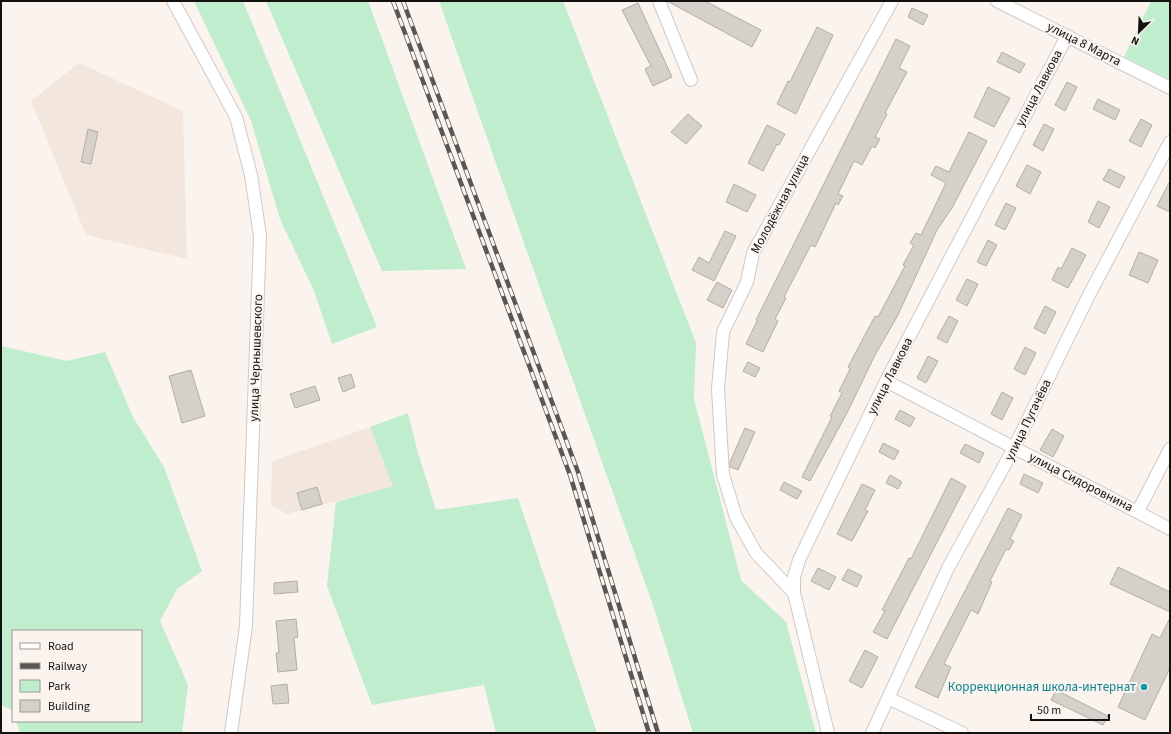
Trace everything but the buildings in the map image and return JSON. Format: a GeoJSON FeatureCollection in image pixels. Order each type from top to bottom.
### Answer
{"type":"FeatureCollection","features":[{"type":"Feature","properties":{"kind":"street","name":"улица Чернышевского"},"geometry":{"type":"LineString","coordinates":[[173,1],[236,117],[251,175],[260,236],[246,626],[231,733]]}},
{"type":"Feature","properties":{"kind":"street"},"geometry":{"type":"LineString","coordinates":[[659,1],[691,80]]}},
{"type":"Feature","properties":{"kind":"street","name":"Молодёжная улица"},"geometry":{"type":"LineString","coordinates":[[794,593],[756,553],[736,517],[723,475],[718,388],[723,332],[747,282],[753,253],[892,1]]}},
{"type":"Feature","properties":{"kind":"street","name":"улица 8 Марта"},"geometry":{"type":"LineString","coordinates":[[998,1],[1170,88]]}},
{"type":"Feature","properties":{"kind":"street","name":"улица Лавкова"},"geometry":{"type":"LineString","coordinates":[[828,733],[794,593],[794,577],[799,560],[886,381],[1067,36]]}},
{"type":"Feature","properties":{"kind":"street","name":"улица Пугачёва"},"geometry":{"type":"LineString","coordinates":[[872,733],[948,568],[1014,448],[1089,295],[1170,142]]}},
{"type":"Feature","properties":{"kind":"street","name":"улица Сидоровнина"},"geometry":{"type":"LineString","coordinates":[[886,381],[1170,529]]}},
{"type":"Feature","properties":{"kind":"street"},"geometry":{"type":"LineString","coordinates":[[1138,511],[1170,449]]}},
{"type":"Feature","properties":{"kind":"street"},"geometry":{"type":"LineString","coordinates":[[888,698],[962,733]]}},
{"type":"Feature","properties":{"kind":"shaded area"},"geometry":{"type":"Polygon","coordinates":[[[79,63],[183,111],[187,259],[86,235],[31,101],[79,63]]]}},
{"type":"Feature","properties":{"kind":"shaded area"},"geometry":{"type":"Polygon","coordinates":[[[370,427],[394,486],[287,514],[271,505],[272,461],[370,427]]]}},
{"type":"Feature","properties":{"kind":"green space"},"geometry":{"type":"Polygon","coordinates":[[[194,1],[243,1],[377,327],[332,344],[314,291],[280,219],[251,121],[194,1]]]}},
{"type":"Feature","properties":{"kind":"green space"},"geometry":{"type":"Polygon","coordinates":[[[266,1],[368,1],[466,269],[382,271],[266,1]]]}},
{"type":"Feature","properties":{"kind":"green space"},"geometry":{"type":"Polygon","coordinates":[[[439,1],[563,1],[696,343],[694,399],[741,580],[786,622],[816,733],[693,733],[653,605],[439,1]]]}},
{"type":"Feature","properties":{"kind":"green space"},"geometry":{"type":"Polygon","coordinates":[[[1151,1],[1170,1],[1170,80],[1124,57],[1151,1]]]}},
{"type":"Feature","properties":{"kind":"green space"},"geometry":{"type":"Polygon","coordinates":[[[1,346],[67,361],[105,352],[133,417],[164,467],[202,571],[177,589],[160,621],[188,685],[182,733],[20,733],[16,722],[142,722],[142,630],[12,630],[12,710],[1,705],[1,346]]]}},
{"type":"Feature","properties":{"kind":"green space"},"geometry":{"type":"Polygon","coordinates":[[[408,413],[418,453],[436,510],[518,498],[597,733],[496,733],[484,685],[372,705],[327,586],[336,502],[393,486],[370,427],[408,413]]]}},
{"type":"Feature","properties":{"kind":"railway"},"geometry":{"type":"LineString","coordinates":[[393,1],[570,475],[649,733]]}},
{"type":"Feature","properties":{"kind":"railway"},"geometry":{"type":"LineString","coordinates":[[403,1],[578,472],[658,733]]}},
{"type":"Feature","properties":{"kind":"place","name":"Коррекционная школа-интернат"},"geometry":{"type":"Point","coordinates":[1144,687]}}]}
